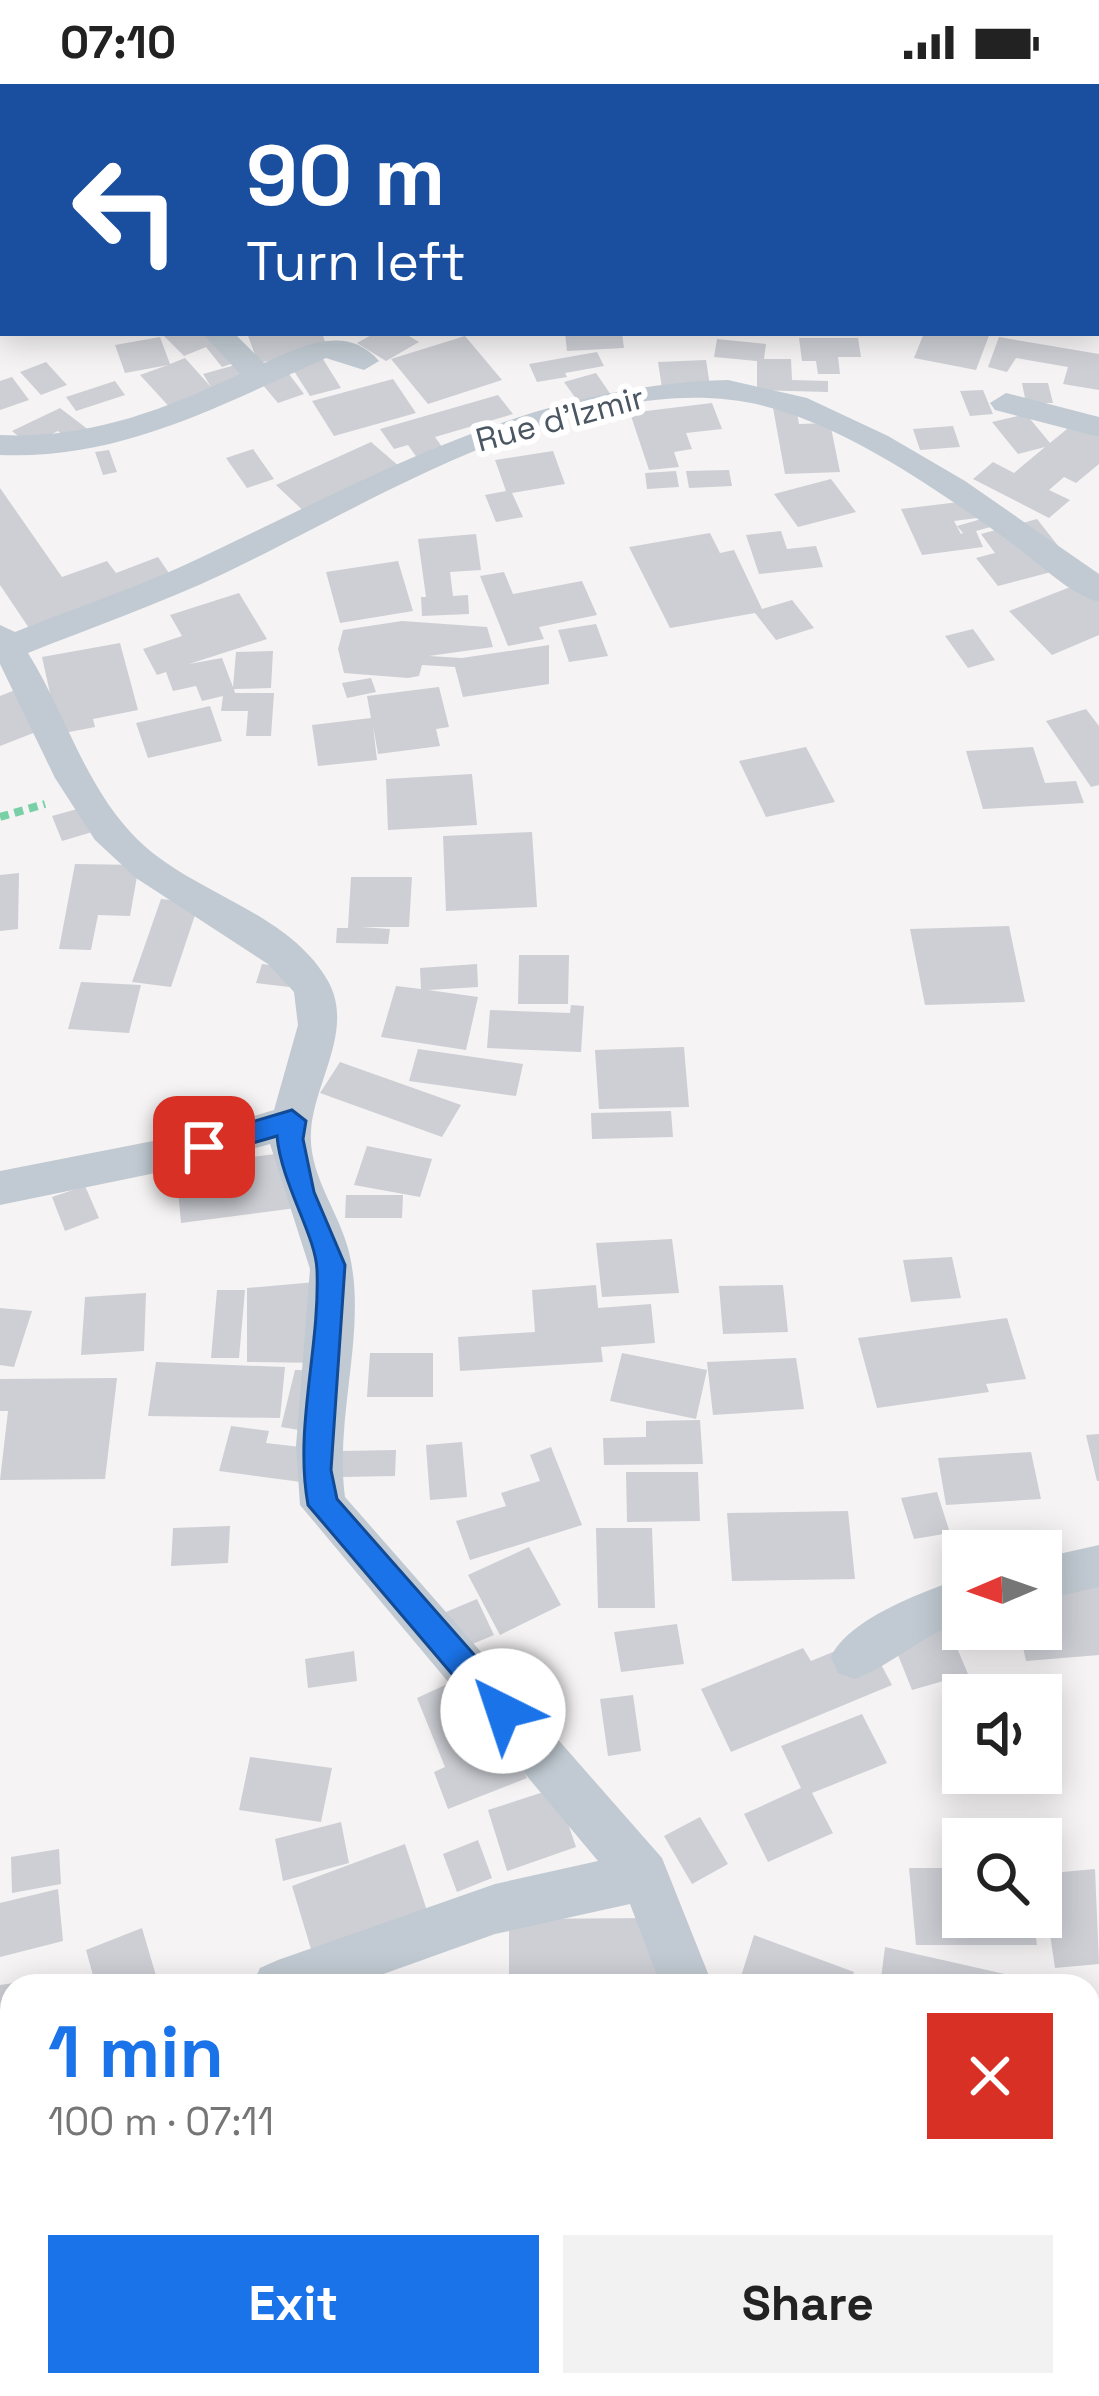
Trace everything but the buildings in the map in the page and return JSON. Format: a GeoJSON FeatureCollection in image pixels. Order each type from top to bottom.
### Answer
{"type":"FeatureCollection","features":[{"type":"Feature","properties":{"kind":"street"},"geometry":{"type":"LineString","coordinates":[[220,336],[259,375]]}},
{"type":"Feature","properties":{"kind":"street"},"geometry":{"type":"LineString","coordinates":[[0,445],[40,450],[91,445],[320,349],[336,348],[364,362]]}},
{"type":"Feature","properties":{"kind":"street","name":"Rue d'Izmir"},"geometry":{"type":"LineString","coordinates":[[4,642],[208,568],[460,446],[524,423],[670,391],[748,394],[795,405],[913,461],[1000,516],[1099,591]]}},
{"type":"Feature","properties":{"kind":"street"},"geometry":{"type":"LineString","coordinates":[[1006,403],[1099,427]]}},
{"type":"Feature","properties":{"kind":"street"},"geometry":{"type":"LineString","coordinates":[[4,642],[80,794],[99,820],[131,854],[292,962],[313,990],[318,1025],[290,1139],[301,1192],[331,1265],[316,1470],[323,1505],[644,1876],[683,1974]]}},
{"type":"Feature","properties":{"kind":"street"},"geometry":{"type":"LineString","coordinates":[[0,1188],[204,1147],[292,1121]]}},
{"type":"Feature","properties":{"kind":"street"},"geometry":{"type":"LineString","coordinates":[[1062,1574],[1099,1566]]}},
{"type":"Feature","properties":{"kind":"street"},"geometry":{"type":"LineString","coordinates":[[855,1657],[942,1607]]}},
{"type":"Feature","properties":{"kind":"street"},"geometry":{"type":"LineString","coordinates":[[312,1974],[495,1909],[644,1876]]}},
{"type":"Feature","properties":{"kind":"route"},"geometry":{"type":"LineString","coordinates":[[204,1147],[292,1121],[290,1139],[301,1192],[331,1265],[316,1470],[323,1505],[503,1711]]}}]}
